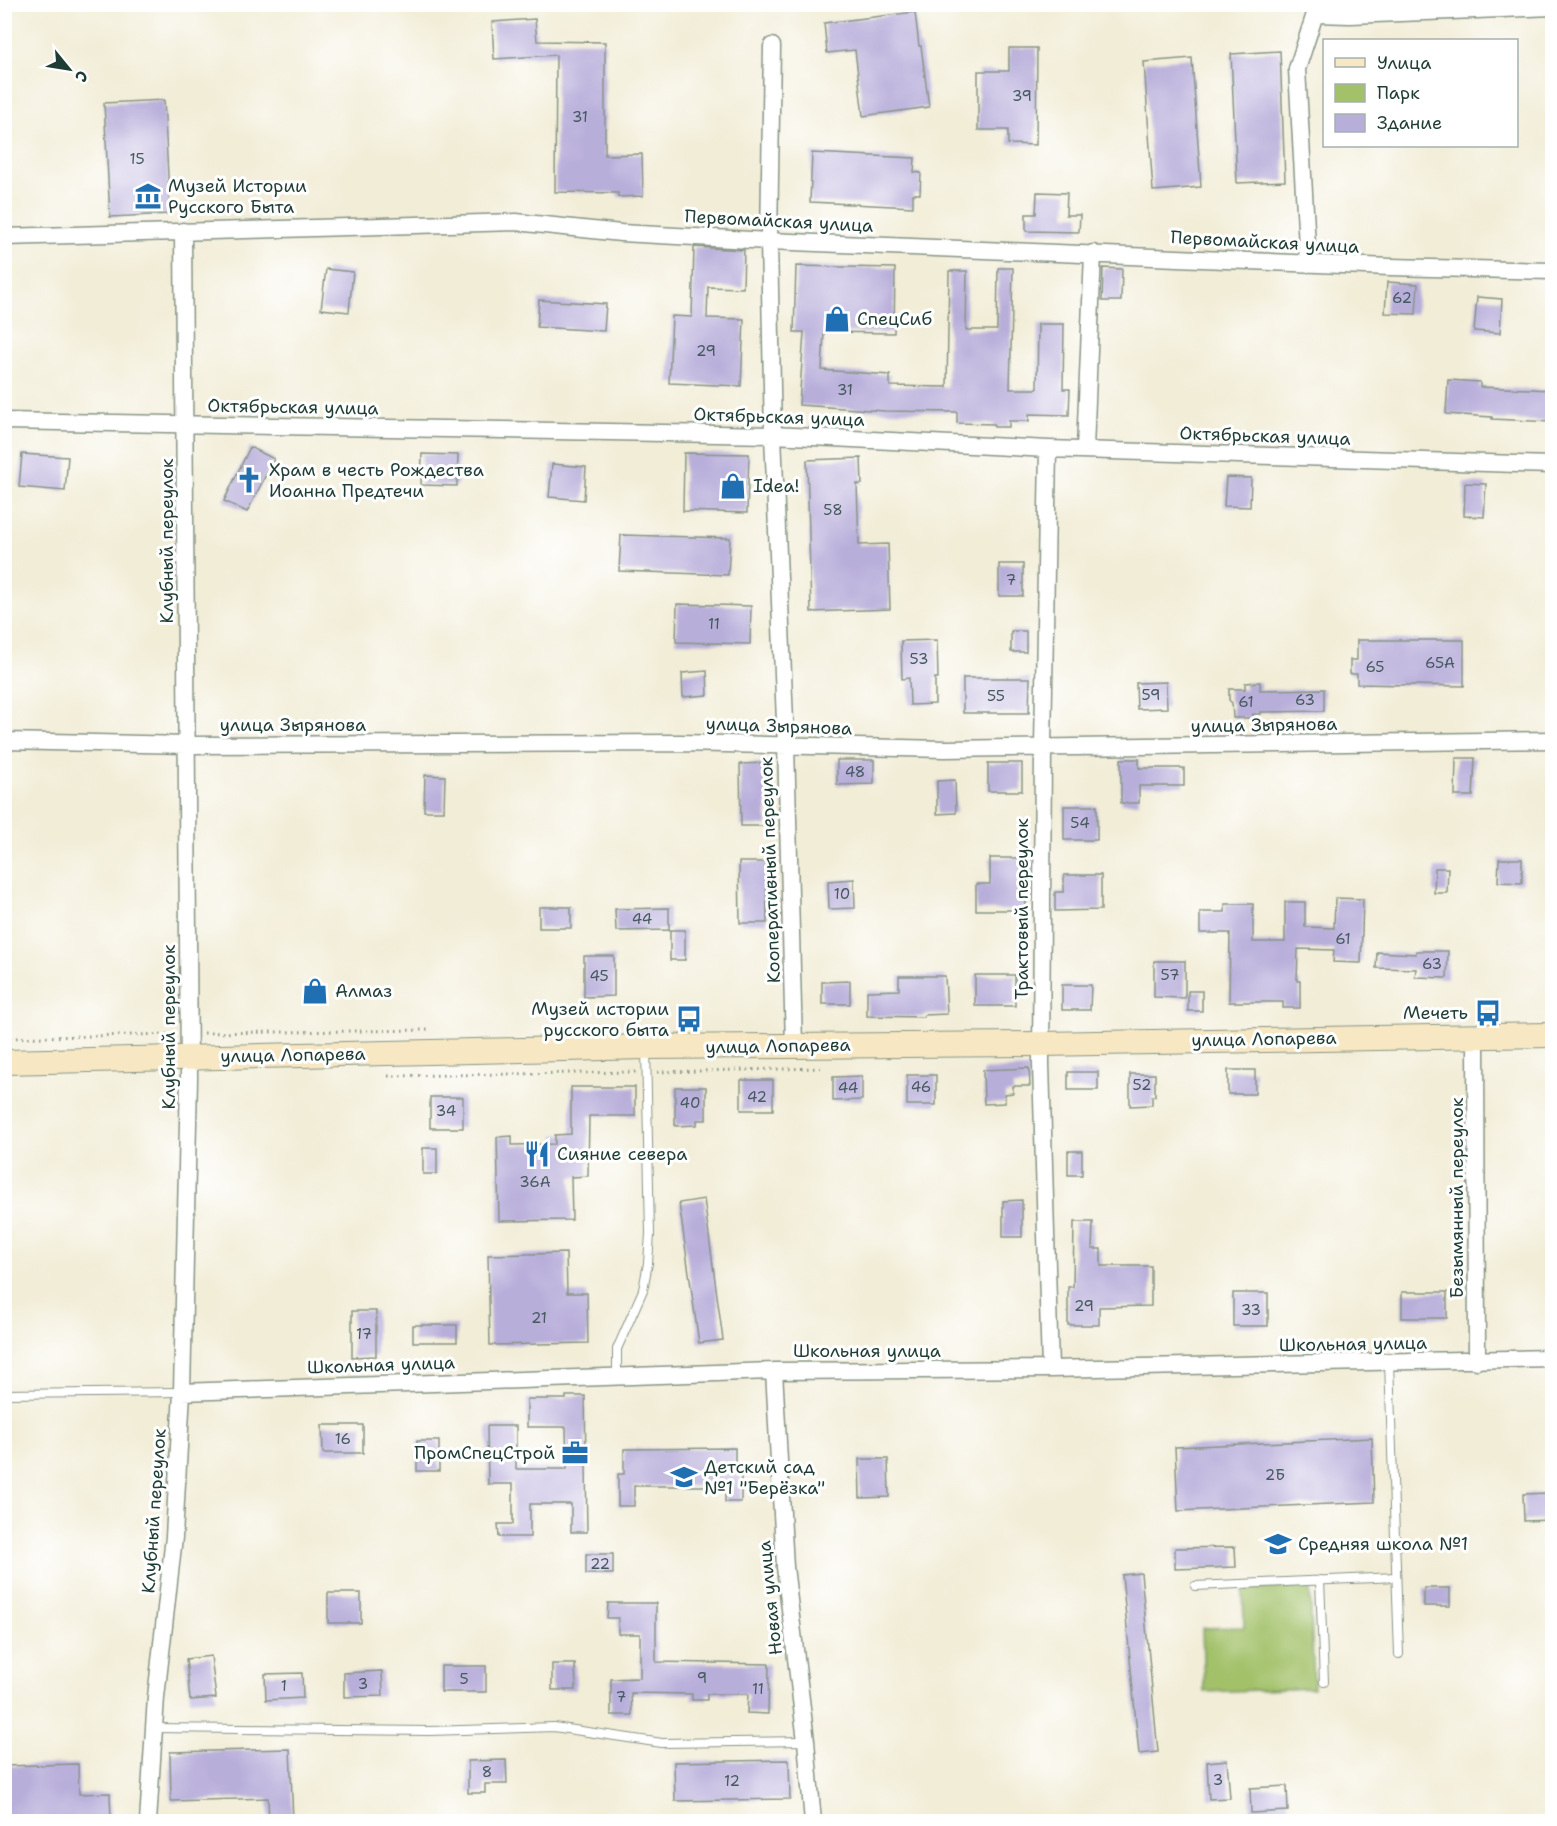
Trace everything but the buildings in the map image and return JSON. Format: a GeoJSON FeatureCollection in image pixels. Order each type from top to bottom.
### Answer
{"type":"FeatureCollection","features":[{"type":"Feature","properties":{"kind":"main road","name":"улица Лопарева"},"geometry":{"type":"LineString","coordinates":[[4,1062],[646,1047],[1041,1044],[1552,1035]]}},
{"type":"Feature","properties":{"kind":"street"},"geometry":{"type":"LineString","coordinates":[[1308,264],[1298,69],[1316,9],[1350,15],[1552,7]]}},
{"type":"Feature","properties":{"kind":"street","name":"Кооперативный переулок"},"geometry":{"type":"LineString","coordinates":[[772,46],[769,241],[773,435],[786,745],[794,1045]]}},
{"type":"Feature","properties":{"kind":"street","name":"Первомайская улица"},"geometry":{"type":"LineString","coordinates":[[4,237],[516,222],[621,233],[769,241],[1093,253],[1308,264],[1552,271]]}},
{"type":"Feature","properties":{"kind":"street","name":"Клубный переулок"},"geometry":{"type":"LineString","coordinates":[[148,1821],[154,1728],[174,1537],[182,1392],[190,1058],[183,231]]}},
{"type":"Feature","properties":{"kind":"street"},"geometry":{"type":"LineString","coordinates":[[1085,449],[1093,253]]}},
{"type":"Feature","properties":{"kind":"street","name":"Октябрьская улица"},"geometry":{"type":"LineString","coordinates":[[4,421],[773,435],[1048,449],[1552,465]]}},
{"type":"Feature","properties":{"kind":"street","name":"Трактовый переулок"},"geometry":{"type":"LineString","coordinates":[[1048,449],[1042,747],[1041,1044],[1050,1369]]}},
{"type":"Feature","properties":{"kind":"street","name":"улица Зырянова"},"geometry":{"type":"LineString","coordinates":[[4,741],[187,745],[679,742],[945,749],[1552,740]]}},
{"type":"Feature","properties":{"kind":"street","name":"Безымянный переулок"},"geometry":{"type":"LineString","coordinates":[[1476,1035],[1477,1361]]}},
{"type":"Feature","properties":{"kind":"street","name":"Школьная улица"},"geometry":{"type":"LineString","coordinates":[[182,1392],[774,1371],[1050,1369],[1552,1358]]}},
{"type":"Feature","properties":{"kind":"street","name":"Новая улица"},"geometry":{"type":"LineString","coordinates":[[774,1371],[785,1567],[806,1741],[813,1821]]}},
{"type":"Feature","properties":{"kind":"lane"},"geometry":{"type":"LineString","coordinates":[[617,1376],[617,1349],[643,1290],[648,1263],[646,1047]]}},
{"type":"Feature","properties":{"kind":"lane"},"geometry":{"type":"LineString","coordinates":[[1389,1362],[1399,1654]]}},
{"type":"Feature","properties":{"kind":"lane"},"geometry":{"type":"LineString","coordinates":[[4,1394],[182,1392]]}},
{"type":"Feature","properties":{"kind":"lane"},"geometry":{"type":"LineString","coordinates":[[1196,1586],[1396,1577]]}},
{"type":"Feature","properties":{"kind":"lane"},"geometry":{"type":"LineString","coordinates":[[1320,1580],[1324,1682]]}},
{"type":"Feature","properties":{"kind":"lane"},"geometry":{"type":"LineString","coordinates":[[154,1728],[430,1731],[554,1727],[656,1743],[806,1741]]}},
{"type":"Feature","properties":{"kind":"path"},"geometry":{"type":"LineString","coordinates":[[4,1038],[438,1029]]}},
{"type":"Feature","properties":{"kind":"green space"},"geometry":{"type":"Polygon","coordinates":[[[1310,1587],[1314,1688],[1204,1692],[1202,1628],[1244,1627],[1243,1589],[1310,1587]]]}},
{"type":"Feature","properties":{"kind":"place","name":"Музей Истории Русского Быта"},"geometry":{"type":"Point","coordinates":[148,196]}},
{"type":"Feature","properties":{"kind":"place","name":"СпецСиб"},"geometry":{"type":"Point","coordinates":[837,319]}},
{"type":"Feature","properties":{"kind":"place","name":"Храм в честь Рождества Иоанна Предтечи"},"geometry":{"type":"Point","coordinates":[249,480]}},
{"type":"Feature","properties":{"kind":"place","name":"Idea!"},"geometry":{"type":"Point","coordinates":[733,486]}},
{"type":"Feature","properties":{"kind":"place","name":"Алмаз"},"geometry":{"type":"Point","coordinates":[315,991]}},
{"type":"Feature","properties":{"kind":"place","name":"Мечеть"},"geometry":{"type":"Point","coordinates":[1488,1013]}},
{"type":"Feature","properties":{"kind":"place","name":"Музей истории русского быта"},"geometry":{"type":"Point","coordinates":[689,1019]}},
{"type":"Feature","properties":{"kind":"place","name":"Сияние севера"},"geometry":{"type":"Point","coordinates":[537,1154]}},
{"type":"Feature","properties":{"kind":"place","name":"ПромСпецСтрой"},"geometry":{"type":"Point","coordinates":[575,1453]}},
{"type":"Feature","properties":{"kind":"place","name":"Детский сад №1 \"Берёзка\""},"geometry":{"type":"Point","coordinates":[684,1477]}},
{"type":"Feature","properties":{"kind":"place","name":"Средняя школа №1"},"geometry":{"type":"Point","coordinates":[1278,1544]}}]}
